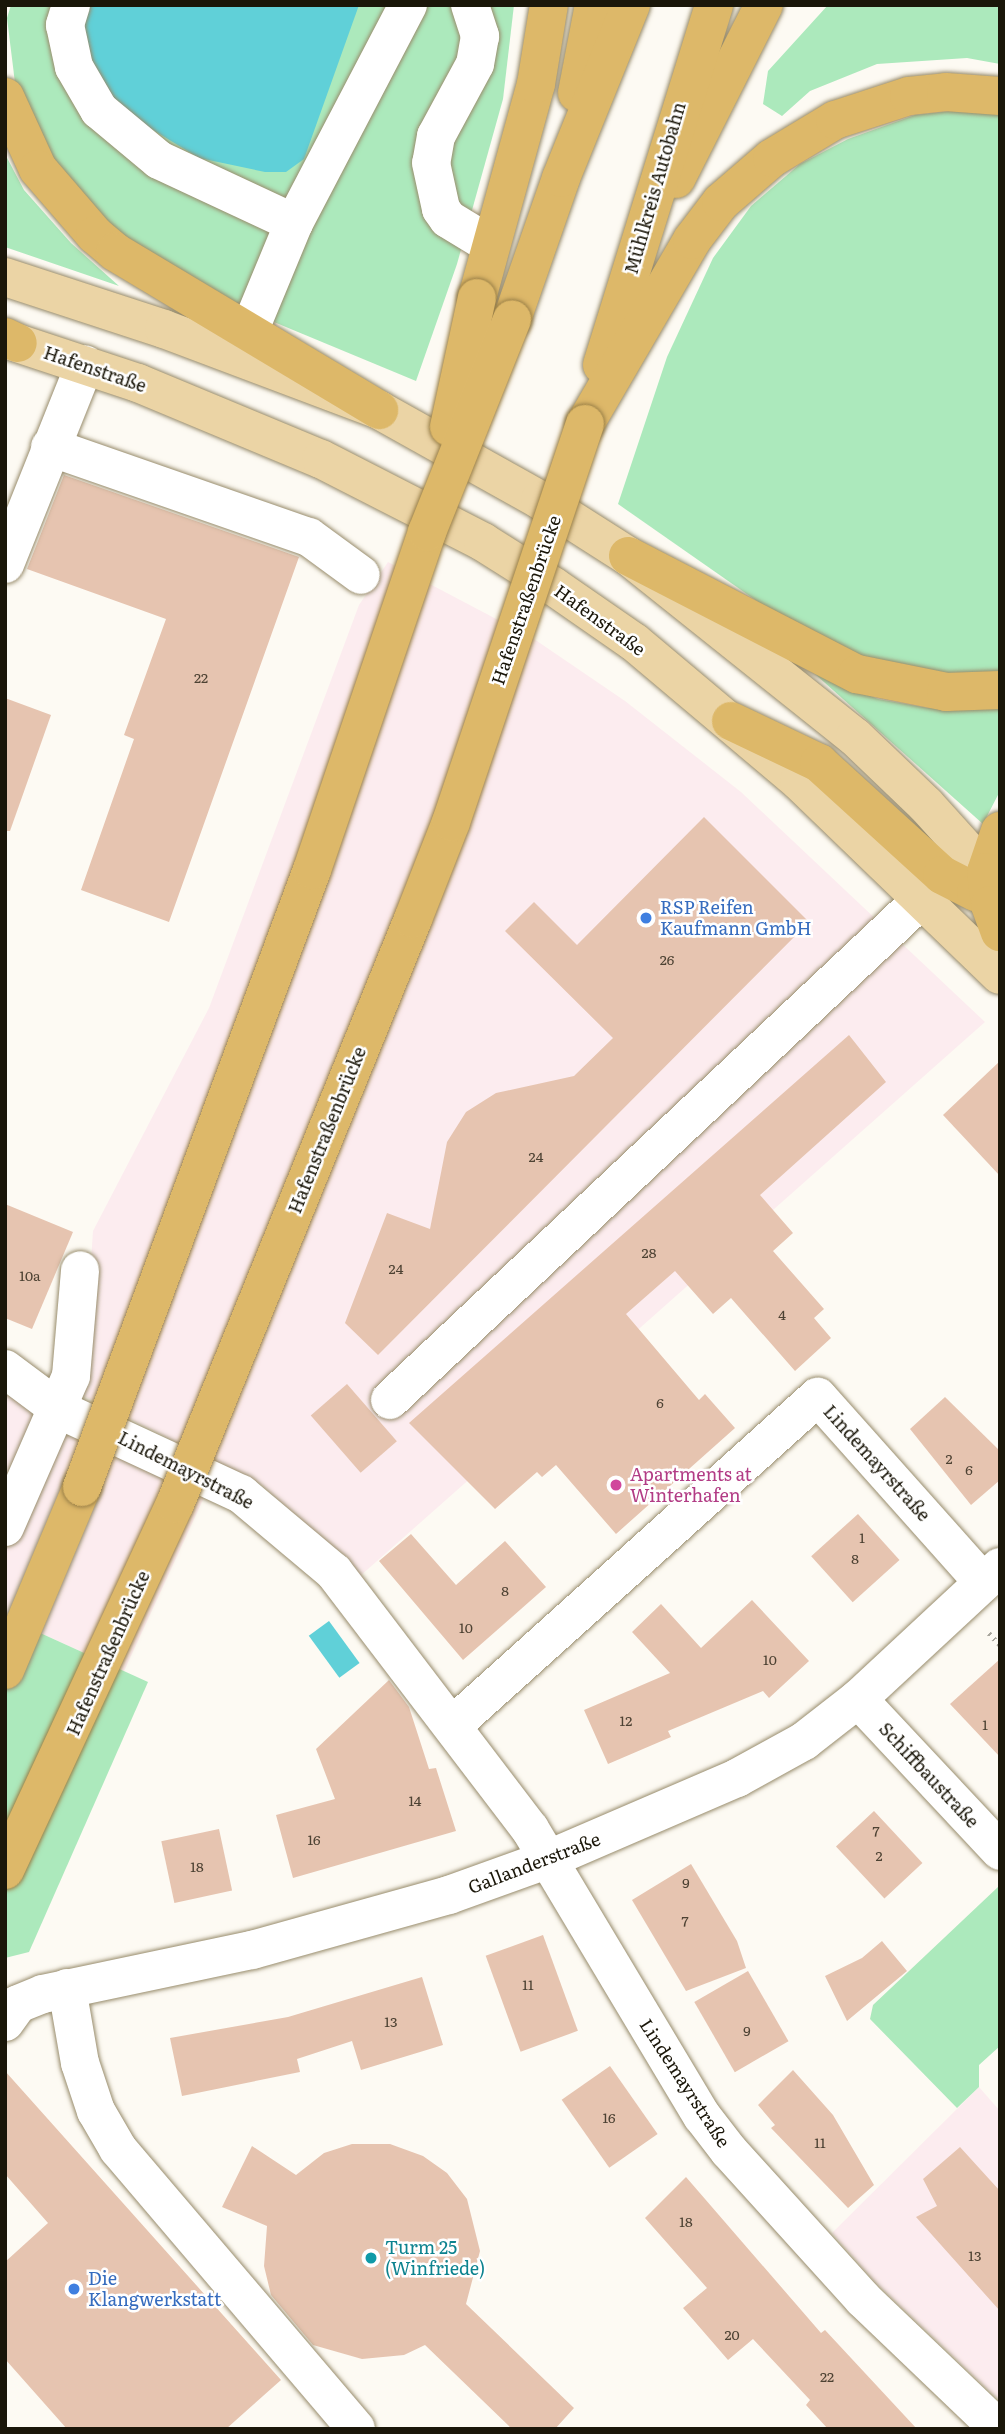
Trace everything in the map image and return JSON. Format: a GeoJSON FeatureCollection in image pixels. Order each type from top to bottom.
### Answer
{"type":"FeatureCollection","features":[{"type":"Feature","properties":{"kind":"highway"},"geometry":{"type":"LineString","coordinates":[[427,532],[477,298],[536,84],[549,5]]}},
{"type":"Feature","properties":{"kind":"highway"},"geometry":{"type":"LineString","coordinates":[[561,178],[594,5]]}},
{"type":"Feature","properties":{"kind":"highway"},"geometry":{"type":"LineString","coordinates":[[5,1670],[115,1406],[182,1230],[312,870],[427,532],[512,319],[561,178],[631,5]]}},
{"type":"Feature","properties":{"kind":"highway","name":"Mühlkreis Autobahn"},"geometry":{"type":"LineString","coordinates":[[606,374],[633,262],[714,5]]}},
{"type":"Feature","properties":{"kind":"highway"},"geometry":{"type":"LineString","coordinates":[[633,262],[764,5]]}},
{"type":"Feature","properties":{"kind":"highway"},"geometry":{"type":"LineString","coordinates":[[606,374],[692,240],[721,202],[772,158],[835,120],[909,96],[946,92],[1000,96]]}},
{"type":"Feature","properties":{"kind":"highway"},"geometry":{"type":"LineString","coordinates":[[5,97],[26,149],[80,223],[115,252],[250,329],[379,410]]}},
{"type":"Feature","properties":{"kind":"highway","name":"Hafenstraßenbrücke"},"geometry":{"type":"LineString","coordinates":[[5,1870],[170,1516],[413,919],[451,822],[585,424],[606,374]]}},
{"type":"Feature","properties":{"kind":"highway"},"geometry":{"type":"LineString","coordinates":[[628,556],[857,674],[937,691],[1000,690]]}},
{"type":"Feature","properties":{"kind":"highway"},"geometry":{"type":"LineString","coordinates":[[731,721],[819,764],[943,876],[994,887]]}},
{"type":"Feature","properties":{"kind":"highway"},"geometry":{"type":"LineString","coordinates":[[1000,831],[994,887],[1000,932]]}},
{"type":"Feature","properties":{"kind":"main road"},"geometry":{"type":"LineString","coordinates":[[5,277],[164,328],[379,410],[519,487],[628,556],[855,737],[926,805],[994,887]]}},
{"type":"Feature","properties":{"kind":"main road","name":"Hafenstraße"},"geometry":{"type":"LineString","coordinates":[[10,340],[85,365],[321,459],[483,542],[634,642],[731,721],[1000,975]]}},
{"type":"Feature","properties":{"kind":"street"},"geometry":{"type":"LineString","coordinates":[[71,5],[65,25],[74,67],[99,110],[159,160],[293,223]]}},
{"type":"Feature","properties":{"kind":"street"},"geometry":{"type":"LineString","coordinates":[[250,329],[293,223],[408,5]]}},
{"type":"Feature","properties":{"kind":"street"},"geometry":{"type":"LineString","coordinates":[[470,5],[480,36],[475,64],[436,136],[431,163],[441,209],[448,219],[491,245]]}},
{"type":"Feature","properties":{"kind":"street"},"geometry":{"type":"LineString","coordinates":[[5,564],[85,365]]}},
{"type":"Feature","properties":{"kind":"street"},"geometry":{"type":"LineString","coordinates":[[50,447],[309,537],[361,575]]}},
{"type":"Feature","properties":{"kind":"street"},"geometry":{"type":"LineString","coordinates":[[390,1400],[922,899]]}},
{"type":"Feature","properties":{"kind":"street"},"geometry":{"type":"LineString","coordinates":[[5,1527],[60,1410],[71,1376],[80,1270]]}},
{"type":"Feature","properties":{"kind":"street","name":"Lindemayrstraße"},"geometry":{"type":"LineString","coordinates":[[5,1369],[60,1410],[212,1479],[268,1513],[356,1598],[550,1859],[702,2116],[729,2151],[863,2299],[999,2429]]}},
{"type":"Feature","properties":{"kind":"street","name":"Lindemayrstraße"},"geometry":{"type":"LineString","coordinates":[[452,1726],[818,1398],[992,1574]]}},
{"type":"Feature","properties":{"kind":"street","name":"Gallanderstraße"},"geometry":{"type":"LineString","coordinates":[[5,2022],[18,2004],[67,1988],[330,1930],[550,1859],[737,1779],[804,1741],[858,1699],[992,1574]]}},
{"type":"Feature","properties":{"kind":"street","name":"Schiffbaustraße"},"geometry":{"type":"LineString","coordinates":[[858,1699],[1000,1851]]}},
{"type":"Feature","properties":{"kind":"street"},"geometry":{"type":"LineString","coordinates":[[67,1988],[80,2063],[96,2111],[118,2149],[356,2429]]}},
{"type":"Feature","properties":{"kind":"path"},"geometry":{"type":"LineString","coordinates":[[982,1626],[1000,1645]]}},
{"type":"Feature","properties":{"kind":"shaded area"},"geometry":{"type":"Polygon","coordinates":[[[388,562],[534,639],[625,701],[741,792],[985,1022],[359,1577],[262,1485],[82,1395],[93,1231],[209,1008],[359,605],[388,562]]]}},
{"type":"Feature","properties":{"kind":"shaded area"},"geometry":{"type":"Polygon","coordinates":[[[5,1387],[207,1491],[124,1671],[5,1617],[5,1387]]]}},
{"type":"Feature","properties":{"kind":"shaded area"},"geometry":{"type":"Polygon","coordinates":[[[979,2087],[1000,2111],[1000,2401],[875,2282],[832,2233],[979,2087]]]}},
{"type":"Feature","properties":{"kind":"green space"},"geometry":{"type":"Polygon","coordinates":[[[11,5],[514,5],[503,99],[457,264],[416,381],[245,310],[96,218],[47,159],[16,91],[7,18],[11,5]]]}},
{"type":"Feature","properties":{"kind":"green space"},"geometry":{"type":"Polygon","coordinates":[[[828,5],[1000,5],[1000,64],[967,58],[877,64],[810,91],[782,116],[763,104],[768,71],[828,5]]]}},
{"type":"Feature","properties":{"kind":"green space"},"geometry":{"type":"Polygon","coordinates":[[[977,108],[1000,111],[1000,673],[916,676],[843,654],[764,606],[618,504],[667,357],[713,258],[751,206],[800,164],[848,139],[915,115],[977,108]]]}},
{"type":"Feature","properties":{"kind":"green space"},"geometry":{"type":"Polygon","coordinates":[[[5,154],[24,190],[71,243],[119,286],[5,247],[5,154]]]}},
{"type":"Feature","properties":{"kind":"green space"},"geometry":{"type":"Polygon","coordinates":[[[815,674],[878,699],[928,708],[1000,707],[1000,791],[983,824],[815,674]]]}},
{"type":"Feature","properties":{"kind":"green space"},"geometry":{"type":"Polygon","coordinates":[[[5,1617],[148,1682],[29,1952],[5,1958],[5,1617]]]}},
{"type":"Feature","properties":{"kind":"green space"},"geometry":{"type":"Polygon","coordinates":[[[998,1887],[1000,2046],[979,2065],[979,2087],[957,2108],[870,2019],[873,2005],[998,1887]]]}},
{"type":"Feature","properties":{"kind":"water"},"geometry":{"type":"Polygon","coordinates":[[[83,5],[359,5],[304,159],[286,172],[265,172],[199,158],[104,100],[86,57],[83,5]]]}},
{"type":"Feature","properties":{"kind":"water"},"geometry":{"type":"Polygon","coordinates":[[[329,1621],[360,1663],[339,1678],[309,1636],[329,1621]]]}},
{"type":"Feature","properties":{"kind":"building"},"geometry":{"type":"Polygon","coordinates":[[[64,475],[299,557],[169,922],[81,890],[134,739],[124,735],[166,619],[27,569],[64,475]]]}},
{"type":"Feature","properties":{"kind":"building"},"geometry":{"type":"Polygon","coordinates":[[[5,698],[51,715],[10,831],[5,831],[5,698]]]}},
{"type":"Feature","properties":{"kind":"building"},"geometry":{"type":"Polygon","coordinates":[[[704,817],[809,922],[378,1355],[345,1323],[387,1213],[430,1229],[447,1142],[466,1112],[496,1093],[574,1076],[613,1038],[505,931],[534,902],[577,945],[704,817]]]}},
{"type":"Feature","properties":{"kind":"building"},"geometry":{"type":"Polygon","coordinates":[[[849,1035],[886,1082],[760,1195],[793,1233],[773,1251],[824,1309],[814,1318],[831,1338],[795,1371],[731,1298],[713,1314],[675,1271],[626,1314],[699,1400],[705,1394],[735,1428],[616,1534],[556,1465],[542,1477],[537,1472],[495,1509],[409,1423],[849,1035]]]}},
{"type":"Feature","properties":{"kind":"building"},"geometry":{"type":"Polygon","coordinates":[[[1000,1061],[1000,1176],[943,1115],[1000,1061]]]}},
{"type":"Feature","properties":{"kind":"building"},"geometry":{"type":"Polygon","coordinates":[[[5,1204],[73,1232],[32,1329],[5,1318],[5,1204]]]}},
{"type":"Feature","properties":{"kind":"building"},"geometry":{"type":"Polygon","coordinates":[[[347,1384],[397,1441],[361,1473],[311,1415],[347,1384]]]}},
{"type":"Feature","properties":{"kind":"building"},"geometry":{"type":"Polygon","coordinates":[[[945,1397],[1000,1451],[1000,1480],[971,1505],[910,1429],[945,1397]]]}},
{"type":"Feature","properties":{"kind":"building"},"geometry":{"type":"Polygon","coordinates":[[[858,1514],[899,1560],[853,1602],[811,1556],[858,1514]]]}},
{"type":"Feature","properties":{"kind":"building"},"geometry":{"type":"Polygon","coordinates":[[[411,1534],[456,1585],[505,1541],[546,1587],[463,1660],[379,1561],[411,1534]]]}},
{"type":"Feature","properties":{"kind":"building"},"geometry":{"type":"Polygon","coordinates":[[[752,1600],[809,1661],[769,1698],[763,1691],[668,1731],[671,1737],[608,1764],[584,1710],[670,1673],[632,1632],[661,1604],[701,1648],[752,1600]]]}},
{"type":"Feature","properties":{"kind":"building"},"geometry":{"type":"Polygon","coordinates":[[[1000,1659],[1000,1757],[950,1704],[1000,1659]]]}},
{"type":"Feature","properties":{"kind":"building"},"geometry":{"type":"Polygon","coordinates":[[[389,1680],[409,1707],[429,1769],[436,1768],[456,1831],[293,1878],[276,1815],[335,1799],[316,1749],[389,1680]]]}},
{"type":"Feature","properties":{"kind":"building"},"geometry":{"type":"Polygon","coordinates":[[[874,1811],[922,1863],[884,1898],[836,1846],[874,1811]]]}},
{"type":"Feature","properties":{"kind":"building"},"geometry":{"type":"Polygon","coordinates":[[[219,1829],[232,1891],[174,1903],[161,1841],[219,1829]]]}},
{"type":"Feature","properties":{"kind":"building"},"geometry":{"type":"Polygon","coordinates":[[[691,1864],[737,1941],[746,1968],[686,1991],[632,1900],[691,1864]]]}},
{"type":"Feature","properties":{"kind":"building"},"geometry":{"type":"Polygon","coordinates":[[[543,1935],[578,2031],[521,2052],[486,1956],[543,1935]]]}},
{"type":"Feature","properties":{"kind":"building"},"geometry":{"type":"Polygon","coordinates":[[[882,1941],[907,1971],[847,2021],[825,1976],[862,1958],[882,1941]]]}},
{"type":"Feature","properties":{"kind":"building"},"geometry":{"type":"Polygon","coordinates":[[[748,1971],[788,2041],[735,2072],[694,2002],[748,1971]]]}},
{"type":"Feature","properties":{"kind":"building"},"geometry":{"type":"Polygon","coordinates":[[[422,1977],[443,2045],[361,2070],[352,2041],[297,2059],[300,2072],[182,2096],[170,2038],[288,2017],[422,1977]]]}},
{"type":"Feature","properties":{"kind":"building"},"geometry":{"type":"Polygon","coordinates":[[[610,2066],[658,2134],[609,2168],[562,2100],[610,2066]]]}},
{"type":"Feature","properties":{"kind":"building"},"geometry":{"type":"Polygon","coordinates":[[[793,2070],[833,2115],[874,2185],[848,2208],[771,2128],[775,2125],[758,2105],[793,2070]]]}},
{"type":"Feature","properties":{"kind":"building"},"geometry":{"type":"Polygon","coordinates":[[[5,2071],[281,2380],[226,2429],[67,2429],[5,2359],[5,2262],[48,2223],[5,2174],[5,2071]]]}},
{"type":"Feature","properties":{"kind":"building","name":"Turm 25 (Winfriede)"},"geometry":{"type":"Polygon","coordinates":[[[352,2144],[390,2144],[423,2156],[447,2173],[467,2199],[480,2251],[466,2304],[574,2408],[555,2429],[512,2429],[425,2345],[404,2355],[362,2359],[313,2345],[271,2295],[264,2266],[267,2226],[222,2207],[252,2146],[296,2175],[324,2153],[352,2144]]]}},
{"type":"Feature","properties":{"kind":"building"},"geometry":{"type":"Polygon","coordinates":[[[960,2147],[1000,2191],[1000,2311],[916,2217],[937,2206],[923,2179],[960,2147]]]}},
{"type":"Feature","properties":{"kind":"building"},"geometry":{"type":"Polygon","coordinates":[[[686,2177],[821,2333],[825,2330],[917,2429],[828,2429],[806,2405],[810,2400],[753,2339],[728,2360],[683,2308],[707,2288],[645,2218],[686,2177]]]}},
{"type":"Feature","properties":{"kind":"place","name":"RSP Reifen Kaufmann GmbH"},"geometry":{"type":"Point","coordinates":[646,918]}},
{"type":"Feature","properties":{"kind":"place","name":"Apartments at Winterhafen"},"geometry":{"type":"Point","coordinates":[616,1485]}},
{"type":"Feature","properties":{"kind":"place","name":"Turm 25 (Winfriede)"},"geometry":{"type":"Point","coordinates":[371,2258]}},
{"type":"Feature","properties":{"kind":"place","name":"Die Klangwerkstatt"},"geometry":{"type":"Point","coordinates":[74,2289]}}]}
